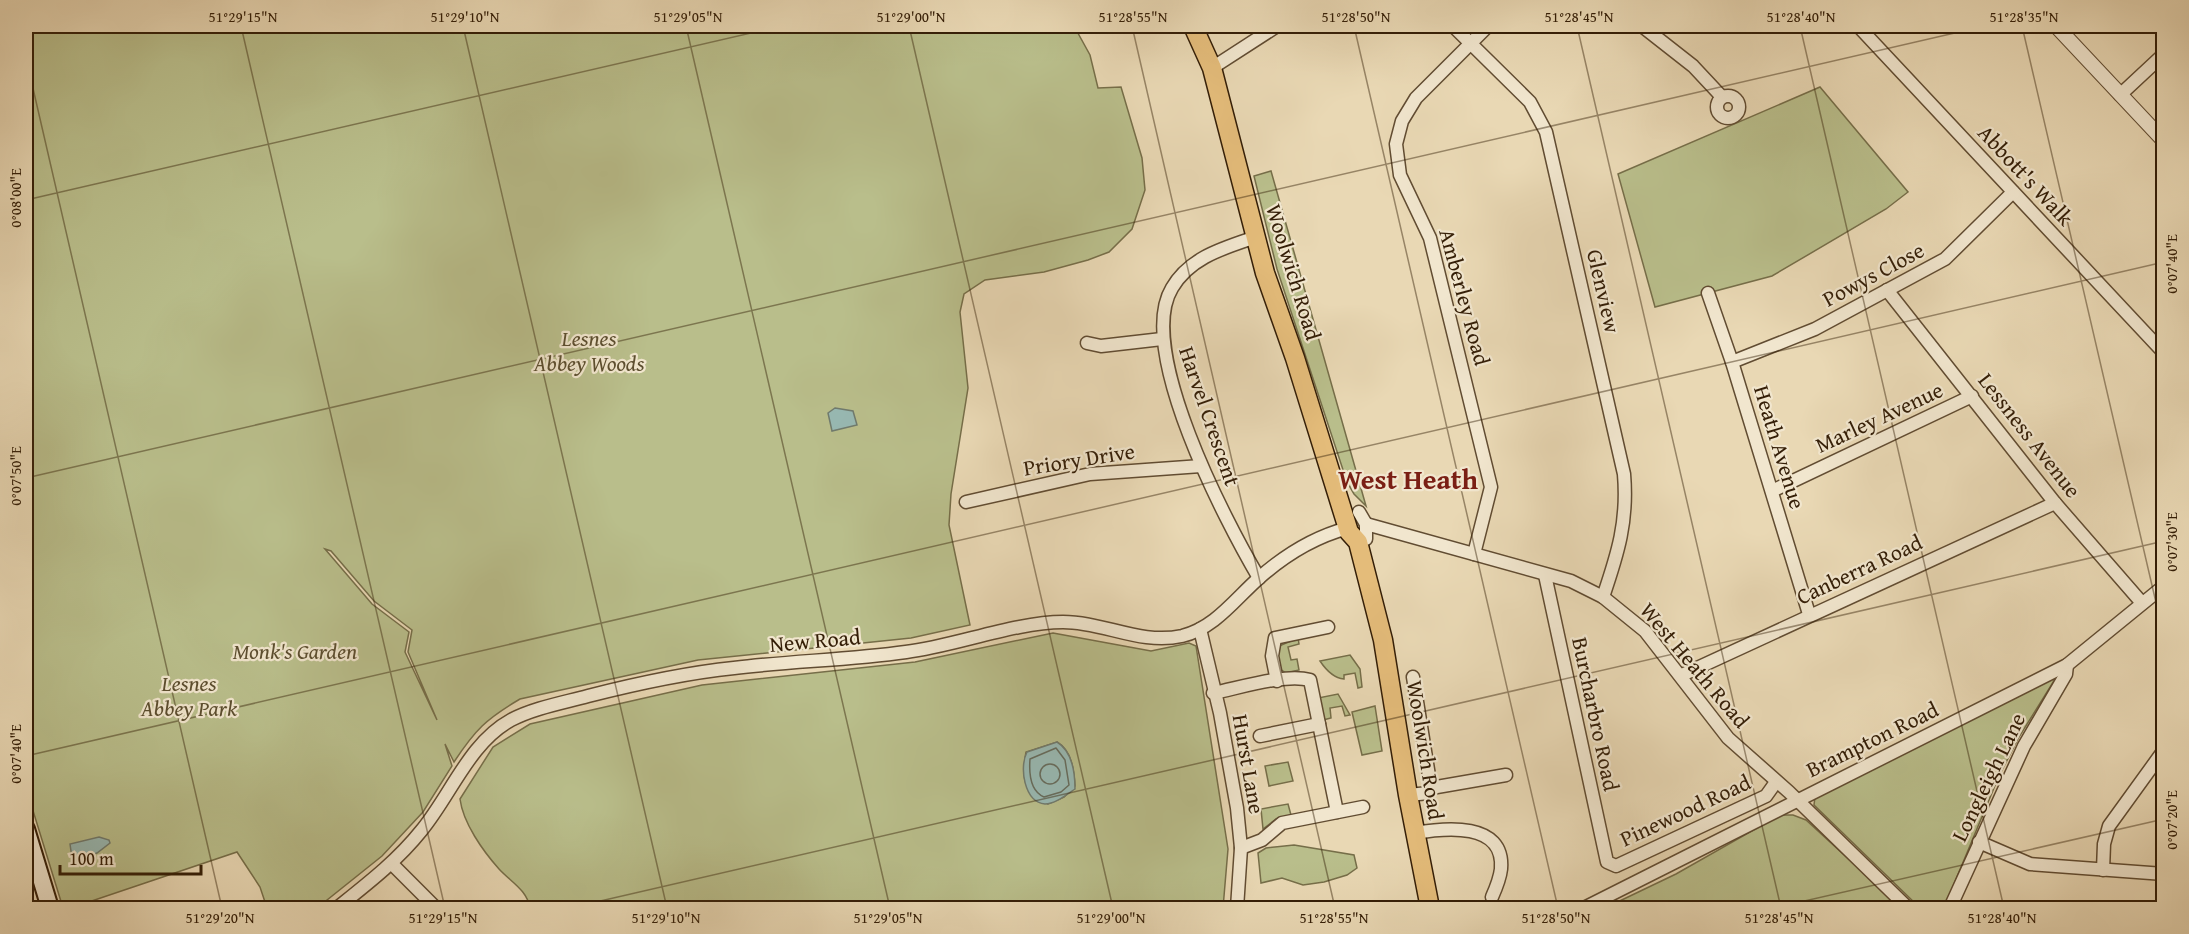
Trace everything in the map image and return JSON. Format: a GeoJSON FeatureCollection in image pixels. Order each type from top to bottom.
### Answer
{"type":"FeatureCollection","features":[{"type":"Feature","properties":{"kind":"main road","name":"Woolwich Road"},"geometry":{"type":"LineString","coordinates":[[1193,26],[1212,68],[1256,237],[1357,531],[1381,630],[1407,795],[1430,909]]}},
{"type":"Feature","properties":{"kind":"main road","name":"Woolwich Road"},"geometry":{"type":"LineString","coordinates":[[1357,531],[1345,542],[1372,642],[1398,803],[1422,909]]}},
{"type":"Feature","properties":{"kind":"main road"},"geometry":{"type":"LineString","coordinates":[[26,830],[50,909]]}},
{"type":"Feature","properties":{"kind":"street"},"geometry":{"type":"LineString","coordinates":[[1212,68],[1277,26]]}},
{"type":"Feature","properties":{"kind":"street","name":"Glenview"},"geometry":{"type":"LineString","coordinates":[[1453,26],[1530,102],[1546,132],[1624,474],[1627,503],[1624,527],[1603,597]]}},
{"type":"Feature","properties":{"kind":"street","name":"Amberley Road"},"geometry":{"type":"LineString","coordinates":[[1474,554],[1491,487],[1430,238],[1400,175],[1396,144],[1407,110],[1488,26]]}},
{"type":"Feature","properties":{"kind":"street"},"geometry":{"type":"LineString","coordinates":[[1642,26],[1693,66],[1722,97]]}},
{"type":"Feature","properties":{"kind":"street","name":"Abbott's Walk"},"geometry":{"type":"LineString","coordinates":[[1858,26],[2163,353]]}},
{"type":"Feature","properties":{"kind":"street"},"geometry":{"type":"LineString","coordinates":[[2056,26],[2163,141]]}},
{"type":"Feature","properties":{"kind":"street"},"geometry":{"type":"LineString","coordinates":[[2120,95],[2163,54]]}},
{"type":"Feature","properties":{"kind":"street","name":"Powys Close"},"geometry":{"type":"LineString","coordinates":[[1731,362],[1815,329],[1945,259],[2013,192]]}},
{"type":"Feature","properties":{"kind":"street","name":"Harvel Crescent"},"geometry":{"type":"LineString","coordinates":[[1256,237],[1226,247],[1191,265],[1171,289],[1164,315],[1162,339],[1201,466],[1230,528],[1259,578]]}},
{"type":"Feature","properties":{"kind":"street","name":"Lessness Avenue"},"geometry":{"type":"LineString","coordinates":[[1887,290],[2055,503],[2142,603]]}},
{"type":"Feature","properties":{"kind":"street","name":"Heath Avenue"},"geometry":{"type":"LineString","coordinates":[[1708,293],[1809,614]]}},
{"type":"Feature","properties":{"kind":"street"},"geometry":{"type":"LineString","coordinates":[[1087,343],[1101,346],[1162,339]]}},
{"type":"Feature","properties":{"kind":"street","name":"Marley Avenue"},"geometry":{"type":"LineString","coordinates":[[1772,491],[1972,396]]}},
{"type":"Feature","properties":{"kind":"street","name":"Priory Drive"},"geometry":{"type":"LineString","coordinates":[[966,502],[1090,474],[1201,466]]}},
{"type":"Feature","properties":{"kind":"street","name":"Canberra Road"},"geometry":{"type":"LineString","coordinates":[[1682,675],[1809,614],[2055,503]]}},
{"type":"Feature","properties":{"kind":"street"},"geometry":{"type":"LineString","coordinates":[[1357,531],[1359,512]]}},
{"type":"Feature","properties":{"kind":"street","name":"West Heath Road"},"geometry":{"type":"LineString","coordinates":[[1357,531],[1474,554],[1571,581],[1603,597],[1645,631],[1682,675],[1728,738],[1908,909]]}},
{"type":"Feature","properties":{"kind":"street","name":"New Road"},"geometry":{"type":"LineString","coordinates":[[338,909],[392,864],[422,830],[479,746],[492,733],[510,721],[545,708],[690,674],[907,652],[1048,623],[1083,623],[1118,633],[1150,638],[1181,636],[1200,629],[1218,617],[1259,578],[1296,550],[1325,535],[1357,531]]}},
{"type":"Feature","properties":{"kind":"street","name":"Burcharbro Road"},"geometry":{"type":"LineString","coordinates":[[1545,575],[1607,862]]}},
{"type":"Feature","properties":{"kind":"street","name":"Brampton Road"},"geometry":{"type":"LineString","coordinates":[[1584,909],[1672,867],[1795,800],[2067,666],[2163,586]]}},
{"type":"Feature","properties":{"kind":"street"},"geometry":{"type":"LineString","coordinates":[[1277,681],[1272,656],[1275,638],[1328,627]]}},
{"type":"Feature","properties":{"kind":"street","name":"Hurst Lane"},"geometry":{"type":"LineString","coordinates":[[1200,629],[1213,693],[1222,723],[1241,848],[1237,909]]}},
{"type":"Feature","properties":{"kind":"street","name":"Longleigh Lane"},"geometry":{"type":"LineString","coordinates":[[1950,909],[2024,746],[2066,674],[2067,666]]}},
{"type":"Feature","properties":{"kind":"street"},"geometry":{"type":"LineString","coordinates":[[1407,795],[1429,793],[1430,783],[1413,677]]}},
{"type":"Feature","properties":{"kind":"street"},"geometry":{"type":"LineString","coordinates":[[1213,693],[1277,681],[1302,678],[1310,680],[1337,812]]}},
{"type":"Feature","properties":{"kind":"street"},"geometry":{"type":"LineString","coordinates":[[1396,716],[1419,712]]}},
{"type":"Feature","properties":{"kind":"street"},"geometry":{"type":"LineString","coordinates":[[1260,736],[1319,724]]}},
{"type":"Feature","properties":{"kind":"street"},"geometry":{"type":"LineString","coordinates":[[2103,870],[2109,826],[2163,750]]}},
{"type":"Feature","properties":{"kind":"street"},"geometry":{"type":"LineString","coordinates":[[1430,783],[1506,775]]}},
{"type":"Feature","properties":{"kind":"street","name":"Pinewood Road"},"geometry":{"type":"LineString","coordinates":[[1607,862],[1616,866],[1766,796],[1776,782]]}},
{"type":"Feature","properties":{"kind":"street"},"geometry":{"type":"LineString","coordinates":[[1241,848],[1262,840],[1282,823],[1363,807]]}},
{"type":"Feature","properties":{"kind":"street"},"geometry":{"type":"LineString","coordinates":[[1415,833],[1457,828],[1485,838],[1492,844],[1501,859],[1500,874],[1492,897]]}},
{"type":"Feature","properties":{"kind":"street"},"geometry":{"type":"LineString","coordinates":[[1979,842],[2030,864],[2163,874]]}},
{"type":"Feature","properties":{"kind":"street"},"geometry":{"type":"LineString","coordinates":[[392,864],[436,909]]}},
{"type":"Feature","properties":{"kind":"green space","name":"Lesnes Abbey Woods"},"geometry":{"type":"Polygon","coordinates":[[[26,26],[1074,26],[1090,55],[1098,88],[1121,87],[1142,158],[1145,190],[1132,229],[1109,252],[1044,272],[985,280],[964,294],[960,312],[968,388],[951,494],[949,525],[970,625],[911,638],[698,660],[520,699],[482,726],[468,741],[454,762],[445,744],[452,766],[423,812],[382,856],[317,908],[267,908],[260,887],[237,852],[71,908],[63,908],[26,788],[26,26]],[[325,549],[372,604],[409,632],[405,652],[437,720],[408,652],[412,630],[374,601],[331,551],[325,549]]]}},
{"type":"Feature","properties":{"kind":"green space"},"geometry":{"type":"Polygon","coordinates":[[[1820,87],[1908,192],[1886,209],[1772,276],[1655,307],[1618,174],[1820,87]]]}},
{"type":"Feature","properties":{"kind":"green space"},"geometry":{"type":"Polygon","coordinates":[[[1271,171],[1366,506],[1354,494],[1347,482],[1277,269],[1254,176],[1271,171]]]}},
{"type":"Feature","properties":{"kind":"green space"},"geometry":{"type":"Polygon","coordinates":[[[1053,633],[1151,651],[1189,643],[1196,646],[1228,849],[1223,908],[530,908],[526,896],[499,869],[480,845],[465,818],[460,799],[493,747],[530,724],[702,685],[915,662],[1053,633]],[[1057,742],[1026,752],[1024,777],[1026,783],[1033,793],[1048,804],[1064,797],[1075,786],[1071,761],[1057,742]]]}},
{"type":"Feature","properties":{"kind":"green space"},"geometry":{"type":"Polygon","coordinates":[[[1298,638],[1299,644],[1288,647],[1291,660],[1297,659],[1299,670],[1286,673],[1280,669],[1277,655],[1279,646],[1298,638]]]}},
{"type":"Feature","properties":{"kind":"green space"},"geometry":{"type":"Polygon","coordinates":[[[1350,655],[1360,669],[1362,687],[1358,688],[1355,673],[1344,675],[1344,679],[1336,677],[1320,661],[1350,655]]]}},
{"type":"Feature","properties":{"kind":"green space"},"geometry":{"type":"Polygon","coordinates":[[[2057,676],[2019,737],[1999,776],[1944,908],[1920,908],[1814,805],[1815,797],[2057,676]]]}},
{"type":"Feature","properties":{"kind":"green space"},"geometry":{"type":"Polygon","coordinates":[[[1338,694],[1350,715],[1345,716],[1342,706],[1330,708],[1331,718],[1323,720],[1318,698],[1338,694]]]}},
{"type":"Feature","properties":{"kind":"green space"},"geometry":{"type":"Polygon","coordinates":[[[1375,706],[1382,751],[1362,755],[1352,712],[1375,706]]]}},
{"type":"Feature","properties":{"kind":"green space"},"geometry":{"type":"Polygon","coordinates":[[[1288,762],[1293,781],[1269,786],[1265,766],[1288,762]]]}},
{"type":"Feature","properties":{"kind":"green space"},"geometry":{"type":"Polygon","coordinates":[[[1288,804],[1291,815],[1276,819],[1263,829],[1261,809],[1288,804]]]}},
{"type":"Feature","properties":{"kind":"green space"},"geometry":{"type":"Polygon","coordinates":[[[1780,815],[1793,815],[1806,820],[1902,908],[1605,908],[1676,874],[1780,815]]]}},
{"type":"Feature","properties":{"kind":"green space"},"geometry":{"type":"Polygon","coordinates":[[[1294,845],[1354,855],[1357,868],[1347,875],[1324,882],[1303,885],[1282,878],[1261,883],[1258,853],[1266,848],[1294,845]]]}},
{"type":"Feature","properties":{"kind":"water"},"geometry":{"type":"Polygon","coordinates":[[[835,408],[853,411],[857,425],[832,431],[828,413],[835,408]]]}},
{"type":"Feature","properties":{"kind":"water"},"geometry":{"type":"Polygon","coordinates":[[[1057,742],[1069,756],[1075,789],[1057,801],[1045,804],[1038,802],[1028,791],[1023,766],[1027,752],[1057,742]]]}},
{"type":"Feature","properties":{"kind":"water"},"geometry":{"type":"Polygon","coordinates":[[[99,837],[109,840],[110,843],[97,853],[75,861],[72,858],[70,844],[99,837]]]}},
{"type":"Feature","properties":{"kind":"district","name":"West Heath"},"geometry":{"type":"Point","coordinates":[1408,479]}},
{"type":"Feature","properties":{"kind":"park label","name":"Monk's Garden"},"geometry":{"type":"Point","coordinates":[295,651]}},
{"type":"Feature","properties":{"kind":"park label","name":"Lesnes Abbey Park"},"geometry":{"type":"Point","coordinates":[189,696]}}]}
